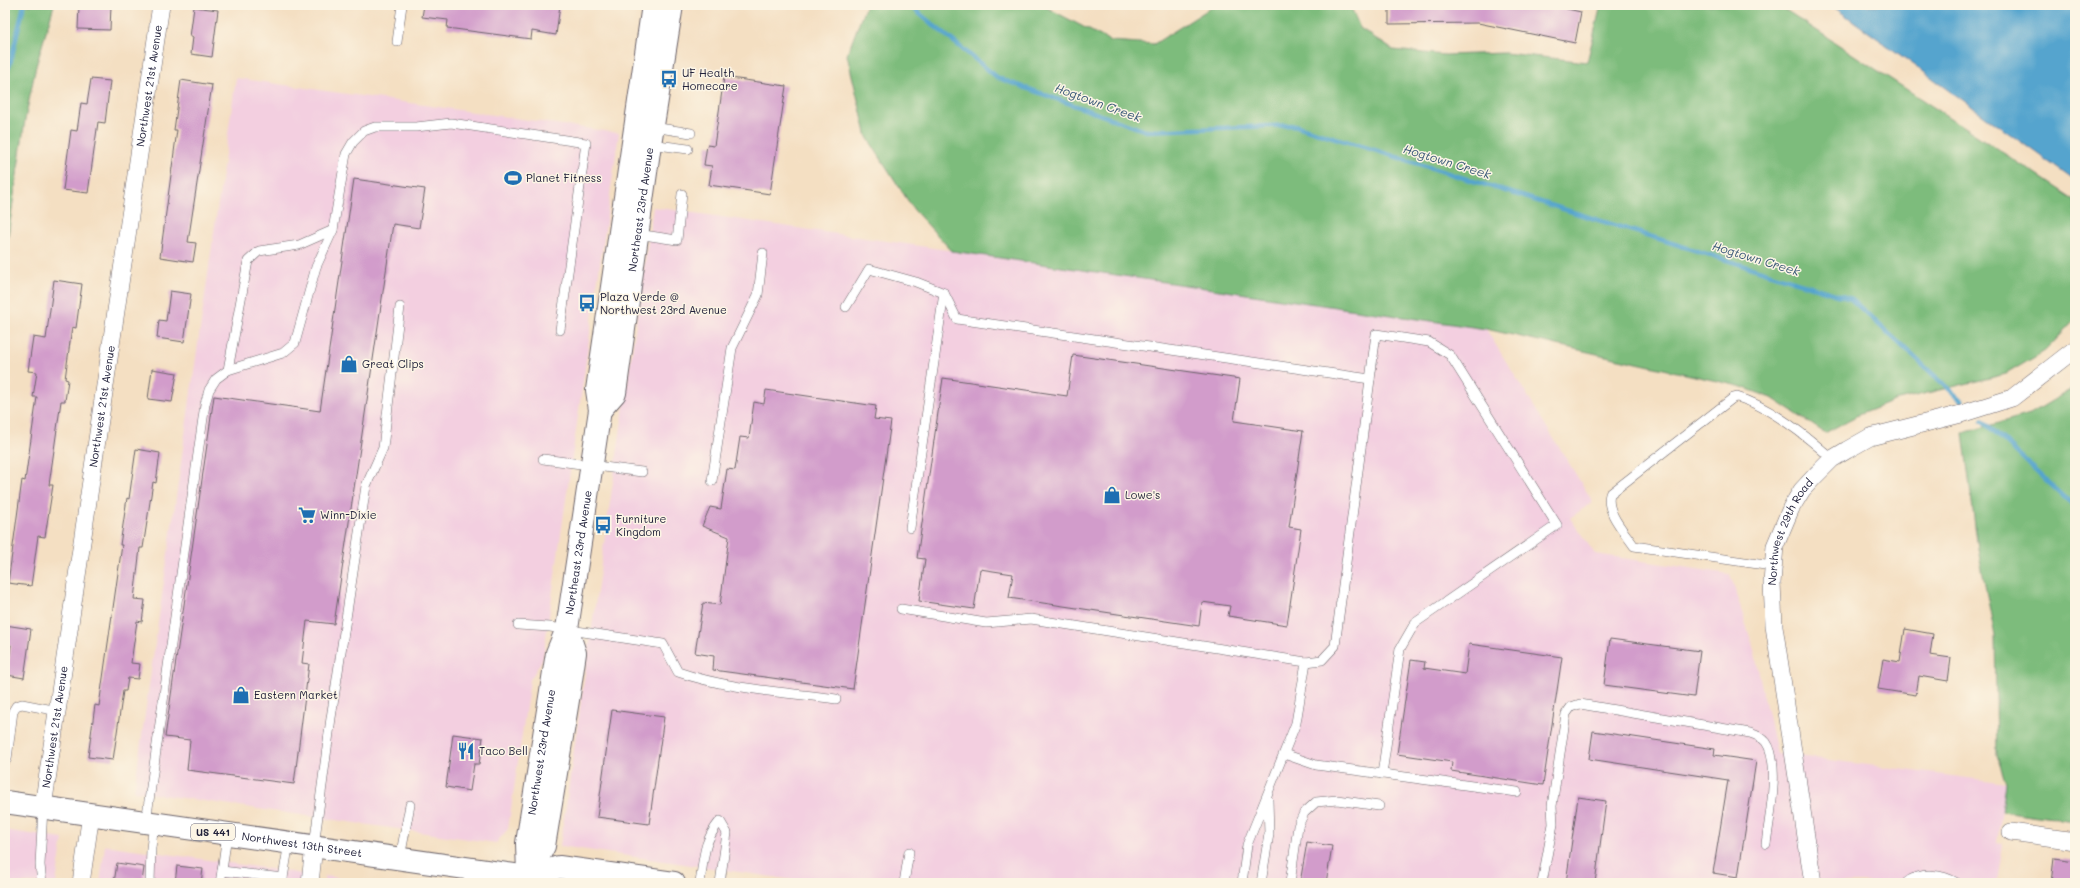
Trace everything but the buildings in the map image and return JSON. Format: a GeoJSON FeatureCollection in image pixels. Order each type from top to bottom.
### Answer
{"type":"FeatureCollection","features":[{"type":"Feature","properties":{"kind":"street","name":"Northwest 21st Avenue"},"geometry":{"type":"LineString","coordinates":[[43,807],[162,5]]}},
{"type":"Feature","properties":{"kind":"street","name":"Northeast 23rd Avenue"},"geometry":{"type":"LineString","coordinates":[[629,233],[653,5]]}},
{"type":"Feature","properties":{"kind":"street","name":"Northeast 23rd Avenue"},"geometry":{"type":"LineString","coordinates":[[569,694],[575,653],[567,629],[600,410],[597,390],[629,233],[651,135],[672,5]]}},
{"type":"Feature","properties":{"kind":"street","name":"Northwest 29th Road"},"geometry":{"type":"LineString","coordinates":[[1813,883],[1774,626],[1772,566],[1775,546],[1791,508],[1802,490],[1832,459],[1870,437],[1961,414],[2012,398],[2075,349]]}},
{"type":"Feature","properties":{"kind":"street","name":"Northwest 23rd Avenue"},"geometry":{"type":"LineString","coordinates":[[531,881],[526,843],[557,653],[567,629]]}},
{"type":"Feature","properties":{"kind":"street","name":"Northwest 23rd Avenue"},"geometry":{"type":"LineString","coordinates":[[531,881],[544,846],[569,694]]}},
{"type":"Feature","properties":{"kind":"street","name":"Northwest 13th Street"},"geometry":{"type":"LineString","coordinates":[[5,802],[400,858],[531,881],[559,867],[674,883]]}},
{"type":"Feature","properties":{"kind":"street"},"geometry":{"type":"LineString","coordinates":[[81,883],[91,814]]}},
{"type":"Feature","properties":{"kind":"street"},"geometry":{"type":"LineString","coordinates":[[2011,832],[2075,841]]}},
{"type":"Feature","properties":{"kind":"street"},"geometry":{"type":"LineString","coordinates":[[310,883],[314,846]]}},
{"type":"Feature","properties":{"kind":"lane"},"geometry":{"type":"LineString","coordinates":[[397,42],[402,5]]}},
{"type":"Feature","properties":{"kind":"lane"},"geometry":{"type":"LineString","coordinates":[[150,883],[150,822],[205,404],[213,384],[228,370],[283,353],[295,343],[316,267],[334,230],[346,154],[353,142],[364,131],[375,127],[416,127],[451,124],[586,143],[560,330]]}},
{"type":"Feature","properties":{"kind":"lane"},"geometry":{"type":"LineString","coordinates":[[651,135],[691,133]]}},
{"type":"Feature","properties":{"kind":"lane"},"geometry":{"type":"LineString","coordinates":[[651,135],[688,149]]}},
{"type":"Feature","properties":{"kind":"lane"},"geometry":{"type":"LineString","coordinates":[[629,233],[677,240],[682,194]]}},
{"type":"Feature","properties":{"kind":"lane"},"geometry":{"type":"LineString","coordinates":[[228,370],[248,261],[259,251],[299,245],[334,230]]}},
{"type":"Feature","properties":{"kind":"lane"},"geometry":{"type":"LineString","coordinates":[[712,481],[732,348],[758,295],[763,253]]}},
{"type":"Feature","properties":{"kind":"lane"},"geometry":{"type":"LineString","coordinates":[[846,307],[869,269],[916,282],[944,293],[957,319],[1370,379]]}},
{"type":"Feature","properties":{"kind":"lane"},"geometry":{"type":"LineString","coordinates":[[910,528],[944,293]]}},
{"type":"Feature","properties":{"kind":"lane"},"geometry":{"type":"LineString","coordinates":[[314,846],[332,710],[366,486],[383,448],[400,307]]}},
{"type":"Feature","properties":{"kind":"lane"},"geometry":{"type":"LineString","coordinates":[[901,609],[986,623],[1031,619],[1306,662],[1322,660],[1335,646],[1376,334],[1429,342],[1450,355],[1557,525],[1414,623],[1400,649],[1382,774]]}},
{"type":"Feature","properties":{"kind":"lane"},"geometry":{"type":"LineString","coordinates":[[1772,566],[1634,546],[1610,509],[1608,501],[1610,494],[1733,398],[1737,397],[1772,414],[1816,445],[1832,459]]}},
{"type":"Feature","properties":{"kind":"lane"},"geometry":{"type":"LineString","coordinates":[[543,458],[642,472]]}},
{"type":"Feature","properties":{"kind":"lane"},"geometry":{"type":"LineString","coordinates":[[518,625],[567,629],[662,644],[678,672],[739,686],[836,699]]}},
{"type":"Feature","properties":{"kind":"lane"},"geometry":{"type":"LineString","coordinates":[[1242,883],[1248,845],[1296,724],[1306,662]]}},
{"type":"Feature","properties":{"kind":"lane"},"geometry":{"type":"LineString","coordinates":[[7,759],[13,711],[16,706],[22,704],[58,711]]}},
{"type":"Feature","properties":{"kind":"lane"},"geometry":{"type":"LineString","coordinates":[[1542,883],[1553,824],[1552,806],[1566,714],[1571,707],[1580,704],[1750,733],[1760,736],[1766,742],[1771,751],[1774,770],[1766,844]]}},
{"type":"Feature","properties":{"kind":"lane"},"geometry":{"type":"LineString","coordinates":[[1284,754],[1316,765],[1517,792]]}},
{"type":"Feature","properties":{"kind":"lane"},"geometry":{"type":"LineString","coordinates":[[1262,883],[1269,834],[1268,795]]}},
{"type":"Feature","properties":{"kind":"lane"},"geometry":{"type":"LineString","coordinates":[[1290,883],[1298,826],[1304,813],[1316,802],[1337,800],[1379,806]]}},
{"type":"Feature","properties":{"kind":"lane"},"geometry":{"type":"LineString","coordinates":[[400,858],[410,805]]}},
{"type":"Feature","properties":{"kind":"lane"},"geometry":{"type":"LineString","coordinates":[[42,883],[40,865],[43,807]]}},
{"type":"Feature","properties":{"kind":"lane"},"geometry":{"type":"LineString","coordinates":[[700,883],[706,843],[711,832],[720,821],[726,833],[720,883]]}},
{"type":"Feature","properties":{"kind":"lane"},"geometry":{"type":"LineString","coordinates":[[220,883],[227,834]]}},
{"type":"Feature","properties":{"kind":"lane"},"geometry":{"type":"LineString","coordinates":[[222,871],[283,881],[289,842]]}},
{"type":"Feature","properties":{"kind":"lane"},"geometry":{"type":"LineString","coordinates":[[904,883],[909,852]]}},
{"type":"Feature","properties":{"kind":"lane"},"geometry":{"type":"LineString","coordinates":[[1906,883],[1917,876],[1947,877],[1957,883]]}},
{"type":"Feature","properties":{"kind":"shaded area"},"geometry":{"type":"Polygon","coordinates":[[[236,78],[619,133],[543,658],[530,680],[508,829],[496,843],[134,791],[236,78]]]}},
{"type":"Feature","properties":{"kind":"shaded area"},"geometry":{"type":"Polygon","coordinates":[[[653,207],[1486,329],[1593,502],[1570,518],[1595,554],[1730,574],[1754,650],[1776,753],[2006,783],[1997,843],[2003,844],[1997,883],[814,883],[560,846],[653,207]]]}},
{"type":"Feature","properties":{"kind":"shaded area"},"geometry":{"type":"Polygon","coordinates":[[[5,830],[63,839],[56,883],[5,883],[5,830]]]}},
{"type":"Feature","properties":{"kind":"shaded area"},"geometry":{"type":"Polygon","coordinates":[[[105,845],[304,874],[303,883],[100,883],[105,845]]]}},
{"type":"Feature","properties":{"kind":"shaded area"},"geometry":{"type":"Polygon","coordinates":[[[325,876],[371,883],[324,883],[325,876]]]}},
{"type":"Feature","properties":{"kind":"green space"},"geometry":{"type":"Polygon","coordinates":[[[5,5],[54,5],[36,66],[25,120],[5,257],[5,5]]]}},
{"type":"Feature","properties":{"kind":"green space"},"geometry":{"type":"Polygon","coordinates":[[[866,5],[1042,5],[1110,41],[1154,44],[1215,5],[1350,5],[1360,28],[1393,50],[1445,55],[1505,53],[1587,62],[1601,5],[1778,5],[2075,200],[2075,320],[2045,351],[2006,374],[1894,401],[1858,415],[1825,433],[1772,398],[1739,386],[1486,329],[952,251],[914,210],[867,137],[847,55],[866,5]]]}},
{"type":"Feature","properties":{"kind":"green space"},"geometry":{"type":"Polygon","coordinates":[[[2075,387],[2075,821],[2002,811],[2006,783],[1997,756],[1995,636],[1978,549],[1963,433],[2030,414],[2075,387]]]}},
{"type":"Feature","properties":{"kind":"water"},"geometry":{"type":"Polygon","coordinates":[[[1831,5],[2075,5],[2075,181],[1831,5]]]}},
{"type":"Feature","properties":{"kind":"waterway"},"geometry":{"type":"LineString","coordinates":[[5,74],[10,64],[24,5]]}},
{"type":"Feature","properties":{"kind":"waterway","name":"Hogtown Creek"},"geometry":{"type":"LineString","coordinates":[[909,5],[998,78],[1146,131],[1294,125],[1851,299],[1962,401]]}},
{"type":"Feature","properties":{"kind":"waterway","name":"Hogtown Creek"},"geometry":{"type":"LineString","coordinates":[[1982,420],[2075,507]]}},
{"type":"Feature","properties":{"kind":"place","name":"UF Health Homecare"},"geometry":{"type":"Point","coordinates":[669,79]}},
{"type":"Feature","properties":{"kind":"place","name":"Planet Fitness"},"geometry":{"type":"Point","coordinates":[513,178]}},
{"type":"Feature","properties":{"kind":"place","name":"Plaza Verde @ Northwest 23rd Avenue"},"geometry":{"type":"Point","coordinates":[587,303]}},
{"type":"Feature","properties":{"kind":"place","name":"Great Clips"},"geometry":{"type":"Point","coordinates":[349,364]}},
{"type":"Feature","properties":{"kind":"place","name":"Lowe's"},"geometry":{"type":"Point","coordinates":[1112,495]}},
{"type":"Feature","properties":{"kind":"place","name":"Winn-Dixie"},"geometry":{"type":"Point","coordinates":[307,515]}},
{"type":"Feature","properties":{"kind":"place","name":"Furniture Kingdom"},"geometry":{"type":"Point","coordinates":[603,525]}},
{"type":"Feature","properties":{"kind":"place","name":"Eastern Market"},"geometry":{"type":"Point","coordinates":[241,695]}},
{"type":"Feature","properties":{"kind":"place","name":"Taco Bell"},"geometry":{"type":"Point","coordinates":[466,751]}}]}
